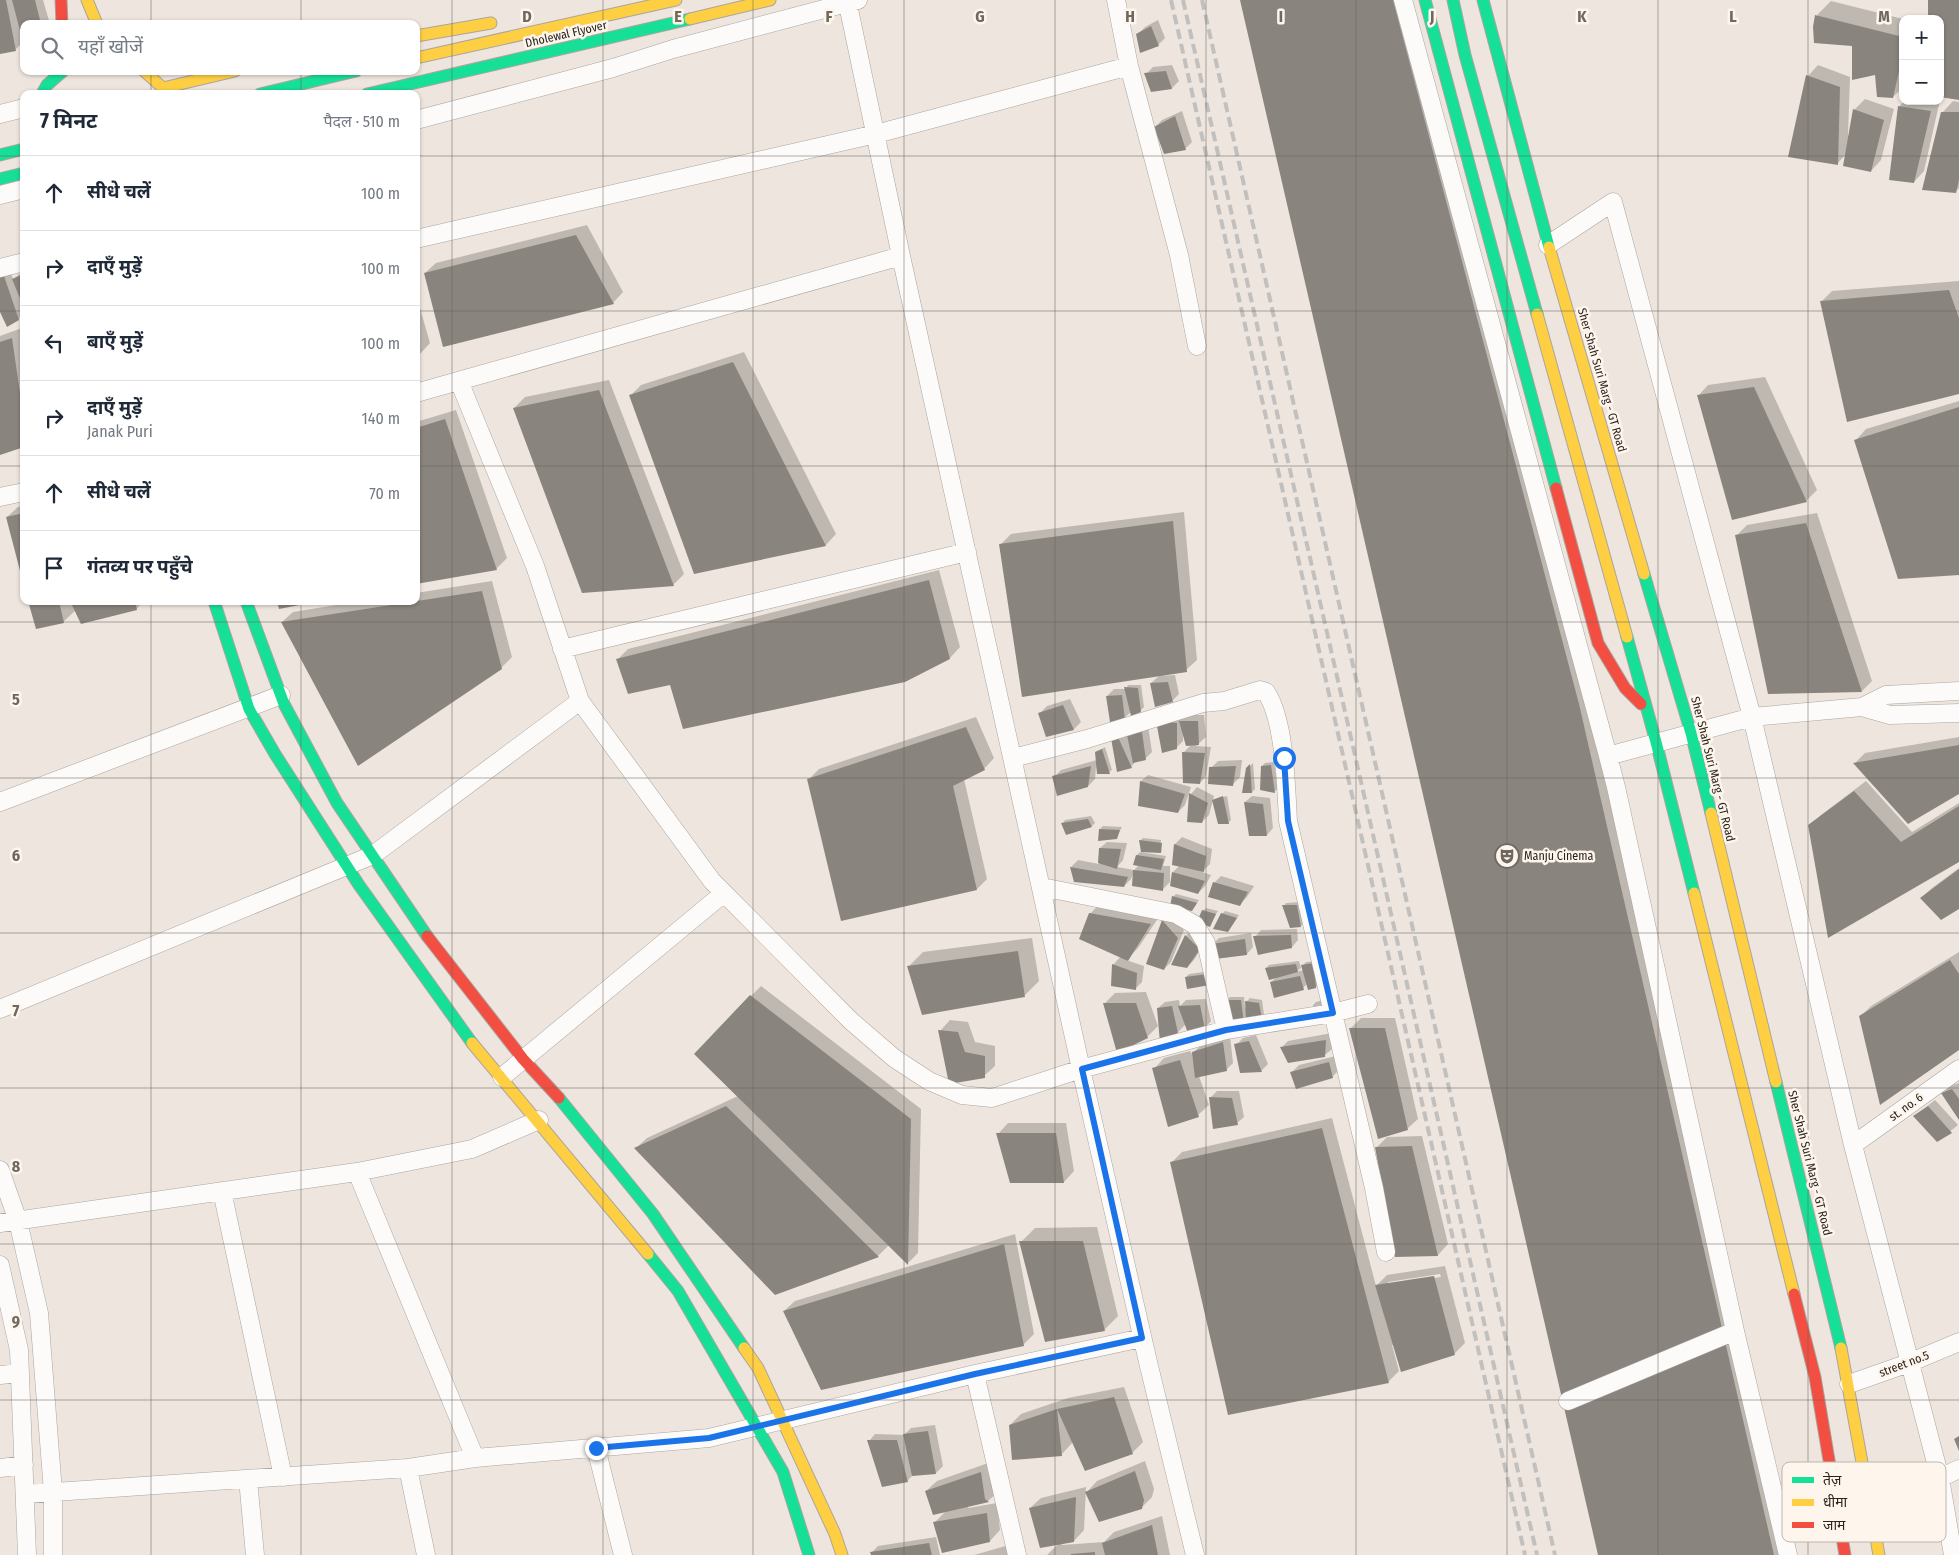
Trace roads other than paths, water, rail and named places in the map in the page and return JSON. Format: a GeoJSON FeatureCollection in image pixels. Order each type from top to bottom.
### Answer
{"type":"FeatureCollection","features":[{"type":"Feature","properties":{"kind":"main road"},"geometry":{"type":"LineString","coordinates":[[61,0],[62,20]]}},
{"type":"Feature","properties":{"kind":"main road"},"geometry":{"type":"LineString","coordinates":[[87,0],[95,20]]}},
{"type":"Feature","properties":{"kind":"main road","name":"Dholewal Flyover"},"geometry":{"type":"LineString","coordinates":[[420,57],[676,0]]}},
{"type":"Feature","properties":{"kind":"main road","name":"Dholewal Flyover"},"geometry":{"type":"LineString","coordinates":[[383,90],[770,0]]}},
{"type":"Feature","properties":{"kind":"main road"},"geometry":{"type":"LineString","coordinates":[[1425,0],[1598,643],[1625,688],[1647,710]]}},
{"type":"Feature","properties":{"kind":"main road"},"geometry":{"type":"LineString","coordinates":[[1453,0],[1465,54],[1656,742],[1815,1377],[1829,1462]]}},
{"type":"Feature","properties":{"kind":"main road","name":"Sher Shah Suri Marg - GT Road"},"geometry":{"type":"LineString","coordinates":[[1483,0],[1548,245],[1691,734],[1844,1359],[1863,1462]]}},
{"type":"Feature","properties":{"kind":"main road"},"geometry":{"type":"LineString","coordinates":[[568,14],[584,20]]}},
{"type":"Feature","properties":{"kind":"main road"},"geometry":{"type":"LineString","coordinates":[[420,35],[502,21]]}},
{"type":"Feature","properties":{"kind":"main road"},"geometry":{"type":"LineString","coordinates":[[578,57],[588,43]]}},
{"type":"Feature","properties":{"kind":"main road"},"geometry":{"type":"LineString","coordinates":[[44,90],[58,75]]}},
{"type":"Feature","properties":{"kind":"main road"},"geometry":{"type":"LineString","coordinates":[[148,75],[164,90]]}},
{"type":"Feature","properties":{"kind":"main road"},"geometry":{"type":"LineString","coordinates":[[168,90],[221,75]]}},
{"type":"Feature","properties":{"kind":"main road"},"geometry":{"type":"LineString","coordinates":[[277,90],[339,75]]}},
{"type":"Feature","properties":{"kind":"main road"},"geometry":{"type":"LineString","coordinates":[[0,155],[20,150]]}},
{"type":"Feature","properties":{"kind":"main road"},"geometry":{"type":"LineString","coordinates":[[0,179],[20,175]]}},
{"type":"Feature","properties":{"kind":"main road"},"geometry":{"type":"LineString","coordinates":[[215,605],[249,708],[275,754],[359,885],[477,1049],[539,1120],[678,1291],[783,1472],[810,1555]]}},
{"type":"Feature","properties":{"kind":"main road"},"geometry":{"type":"LineString","coordinates":[[247,605],[281,695],[337,803],[428,937],[523,1059],[566,1105],[653,1214],[758,1368],[835,1534],[842,1555]]}},
{"type":"Feature","properties":{"kind":"main road"},"geometry":{"type":"LineString","coordinates":[[1843,1542],[1845,1555]]}},
{"type":"Feature","properties":{"kind":"main road","name":"Sher Shah Suri Marg - GT Road"},"geometry":{"type":"LineString","coordinates":[[1877,1542],[1879,1555]]}},
{"type":"Feature","properties":{"kind":"street"},"geometry":{"type":"LineString","coordinates":[[1116,0],[1129,66],[1179,255],[1197,346]]}},
{"type":"Feature","properties":{"kind":"street"},"geometry":{"type":"LineString","coordinates":[[1403,0],[1616,787],[1735,1331],[1782,1530]]}},
{"type":"Feature","properties":{"kind":"street"},"geometry":{"type":"LineString","coordinates":[[420,119],[613,68],[673,48],[851,1],[901,256],[1142,1338],[1195,1555]]}},
{"type":"Feature","properties":{"kind":"street"},"geometry":{"type":"LineString","coordinates":[[420,239],[876,134],[1129,66]]}},
{"type":"Feature","properties":{"kind":"street"},"geometry":{"type":"LineString","coordinates":[[0,114],[20,109]]}},
{"type":"Feature","properties":{"kind":"street"},"geometry":{"type":"LineString","coordinates":[[0,195],[20,190]]}},
{"type":"Feature","properties":{"kind":"street"},"geometry":{"type":"LineString","coordinates":[[1548,245],[1613,202],[1752,717],[1853,1145],[1936,1462]]}},
{"type":"Feature","properties":{"kind":"street"},"geometry":{"type":"LineString","coordinates":[[420,391],[901,256]]}},
{"type":"Feature","properties":{"kind":"street"},"geometry":{"type":"LineString","coordinates":[[0,268],[20,263]]}},
{"type":"Feature","properties":{"kind":"street"},"geometry":{"type":"LineString","coordinates":[[459,381],[535,566],[580,701],[712,881],[851,1021],[894,1058],[929,1081],[962,1095],[992,1098],[1082,1069],[1226,1030],[1333,1013],[1368,1004]]}},
{"type":"Feature","properties":{"kind":"street"},"geometry":{"type":"LineString","coordinates":[[0,497],[20,493]]}},
{"type":"Feature","properties":{"kind":"street"},"geometry":{"type":"LineString","coordinates":[[562,649],[967,552]]}},
{"type":"Feature","properties":{"kind":"street"},"geometry":{"type":"LineString","coordinates":[[1013,758],[1087,739],[1203,703],[1224,701],[1260,690],[1266,692],[1275,716],[1284,758],[1288,821],[1374,1188],[1386,1252]]}},
{"type":"Feature","properties":{"kind":"street"},"geometry":{"type":"LineString","coordinates":[[1862,707],[1886,695],[1959,691]]}},
{"type":"Feature","properties":{"kind":"street"},"geometry":{"type":"LineString","coordinates":[[0,802],[281,695]]}},
{"type":"Feature","properties":{"kind":"street"},"geometry":{"type":"LineString","coordinates":[[0,1009],[372,855],[580,701]]}},
{"type":"Feature","properties":{"kind":"street"},"geometry":{"type":"LineString","coordinates":[[1608,756],[1752,717],[1862,707],[1890,714],[1959,713]]}},
{"type":"Feature","properties":{"kind":"street"},"geometry":{"type":"LineString","coordinates":[[1042,887],[1176,914],[1195,925],[1206,942],[1226,1030]]}},
{"type":"Feature","properties":{"kind":"street"},"geometry":{"type":"LineString","coordinates":[[502,1077],[724,892]]}},
{"type":"Feature","properties":{"kind":"street","name":"st. no. 6"},"geometry":{"type":"LineString","coordinates":[[1853,1145],[1959,1069]]}},
{"type":"Feature","properties":{"kind":"street"},"geometry":{"type":"LineString","coordinates":[[0,1223],[357,1172],[472,1149],[539,1120]]}},
{"type":"Feature","properties":{"kind":"street"},"geometry":{"type":"LineString","coordinates":[[0,1170],[18,1220],[39,1313],[52,1492],[53,1555]]}},
{"type":"Feature","properties":{"kind":"street"},"geometry":{"type":"LineString","coordinates":[[357,1172],[475,1458]]}},
{"type":"Feature","properties":{"kind":"street"},"geometry":{"type":"LineString","coordinates":[[222,1191],[283,1476]]}},
{"type":"Feature","properties":{"kind":"street"},"geometry":{"type":"LineString","coordinates":[[1,1274],[19,1350],[27,1555]]}},
{"type":"Feature","properties":{"kind":"street"},"geometry":{"type":"LineString","coordinates":[[1568,1401],[1735,1331]]}},
{"type":"Feature","properties":{"kind":"street"},"geometry":{"type":"LineString","coordinates":[[25,1494],[408,1468],[475,1458],[709,1438],[975,1374],[1142,1338]]}},
{"type":"Feature","properties":{"kind":"street","name":"street no.5"},"geometry":{"type":"LineString","coordinates":[[1849,1384],[1909,1363],[1959,1342]]}},
{"type":"Feature","properties":{"kind":"street"},"geometry":{"type":"LineString","coordinates":[[0,1375],[20,1373]]}},
{"type":"Feature","properties":{"kind":"street"},"geometry":{"type":"LineString","coordinates":[[975,1374],[1017,1555]]}},
{"type":"Feature","properties":{"kind":"street"},"geometry":{"type":"LineString","coordinates":[[596,1448],[623,1555]]}},
{"type":"Feature","properties":{"kind":"street"},"geometry":{"type":"LineString","coordinates":[[0,1468],[24,1465]]}},
{"type":"Feature","properties":{"kind":"street"},"geometry":{"type":"LineString","coordinates":[[408,1468],[426,1555]]}},
{"type":"Feature","properties":{"kind":"street"},"geometry":{"type":"LineString","coordinates":[[1946,1475],[1959,1469]]}},
{"type":"Feature","properties":{"kind":"street"},"geometry":{"type":"LineString","coordinates":[[248,1479],[255,1555]]}},
{"type":"Feature","properties":{"kind":"street"},"geometry":{"type":"LineString","coordinates":[[1946,1514],[1953,1555]]}},
{"type":"Feature","properties":{"kind":"street"},"geometry":{"type":"LineString","coordinates":[[1785,1542],[1788,1555]]}},
{"type":"Feature","properties":{"kind":"railway"},"geometry":{"type":"LineString","coordinates":[[1171,0],[1525,1555]]}},
{"type":"Feature","properties":{"kind":"railway"},"geometry":{"type":"LineString","coordinates":[[1183,0],[1537,1555]]}},
{"type":"Feature","properties":{"kind":"railway"},"geometry":{"type":"LineString","coordinates":[[1202,0],[1555,1555]]}},
{"type":"Feature","properties":{"kind":"place","name":"Manju Cinema"},"geometry":{"type":"Point","coordinates":[1507,856]}}]}
